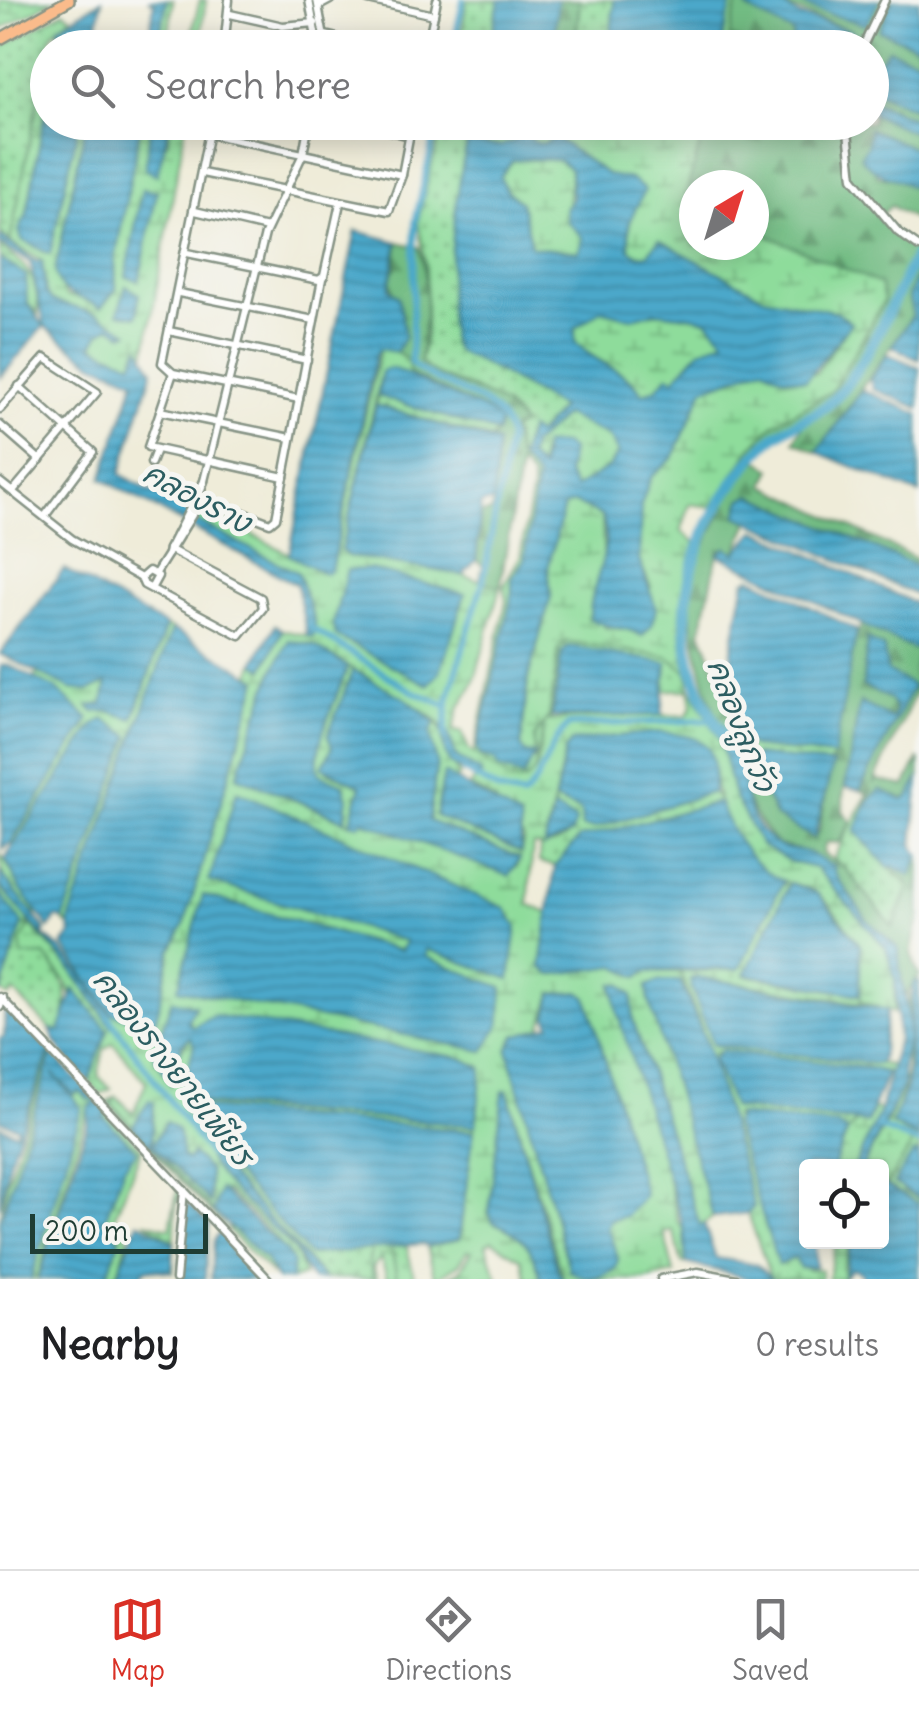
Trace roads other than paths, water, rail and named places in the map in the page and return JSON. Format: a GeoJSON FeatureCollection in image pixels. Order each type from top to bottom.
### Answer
{"type":"FeatureCollection","features":[{"type":"Feature","properties":{"kind":"main road"},"geometry":{"type":"LineString","coordinates":[[0,38],[69,0]]}},
{"type":"Feature","properties":{"kind":"street"},"geometry":{"type":"LineString","coordinates":[[227,30],[229,0]]}},
{"type":"Feature","properties":{"kind":"street"},"geometry":{"type":"LineString","coordinates":[[308,0],[316,30]]}},
{"type":"Feature","properties":{"kind":"street"},"geometry":{"type":"LineString","coordinates":[[324,30],[318,3],[330,0]]}},
{"type":"Feature","properties":{"kind":"street"},"geometry":{"type":"LineString","coordinates":[[368,0],[434,14]]}},
{"type":"Feature","properties":{"kind":"street"},"geometry":{"type":"LineString","coordinates":[[431,30],[437,0]]}},
{"type":"Feature","properties":{"kind":"street"},"geometry":{"type":"LineString","coordinates":[[871,30],[885,0]]}},
{"type":"Feature","properties":{"kind":"street"},"geometry":{"type":"LineString","coordinates":[[230,14],[283,26],[315,23]]}},
{"type":"Feature","properties":{"kind":"street"},"geometry":{"type":"LineString","coordinates":[[208,140],[162,363],[173,373],[299,399]]}},
{"type":"Feature","properties":{"kind":"street"},"geometry":{"type":"LineString","coordinates":[[237,140],[402,176]]}},
{"type":"Feature","properties":{"kind":"street"},"geometry":{"type":"LineString","coordinates":[[190,513],[200,496],[220,425],[267,228],[306,140]]}},
{"type":"Feature","properties":{"kind":"street"},"geometry":{"type":"LineString","coordinates":[[202,173],[340,204],[391,210],[409,140]]}},
{"type":"Feature","properties":{"kind":"street"},"geometry":{"type":"LineString","coordinates":[[848,140],[853,178],[910,242],[919,246]]}},
{"type":"Feature","properties":{"kind":"street"},"geometry":{"type":"LineString","coordinates":[[200,496],[270,523],[276,518],[340,204]]}},
{"type":"Feature","properties":{"kind":"street"},"geometry":{"type":"LineString","coordinates":[[196,211],[267,228]]}},
{"type":"Feature","properties":{"kind":"street"},"geometry":{"type":"LineString","coordinates":[[187,254],[322,279]]}},
{"type":"Feature","properties":{"kind":"street"},"geometry":{"type":"LineString","coordinates":[[179,293],[314,320]]}},
{"type":"Feature","properties":{"kind":"street"},"geometry":{"type":"LineString","coordinates":[[169,331],[307,360]]}},
{"type":"Feature","properties":{"kind":"street"},"geometry":{"type":"LineString","coordinates":[[0,409],[44,358],[101,392],[12,491]]}},
{"type":"Feature","properties":{"kind":"street"},"geometry":{"type":"LineString","coordinates":[[173,373],[147,444],[156,450],[209,463],[284,477]]}},
{"type":"Feature","properties":{"kind":"street"},"geometry":{"type":"LineString","coordinates":[[19,386],[93,455],[45,516]]}},
{"type":"Feature","properties":{"kind":"street"},"geometry":{"type":"LineString","coordinates":[[160,411],[292,438]]}},
{"type":"Feature","properties":{"kind":"street"},"geometry":{"type":"LineString","coordinates":[[0,425],[40,460]]}},
{"type":"Feature","properties":{"kind":"street"},"geometry":{"type":"LineString","coordinates":[[151,463],[156,450]]}},
{"type":"Feature","properties":{"kind":"street"},"geometry":{"type":"LineString","coordinates":[[152,587],[204,481]]}},
{"type":"Feature","properties":{"kind":"street"},"geometry":{"type":"LineString","coordinates":[[0,482],[72,539],[142,578],[144,585],[240,636],[263,608],[262,598],[170,551]]}},
{"type":"Feature","properties":{"kind":"street"},"geometry":{"type":"LineString","coordinates":[[142,578],[146,572],[156,574]]}},
{"type":"Feature","properties":{"kind":"street"},"geometry":{"type":"LineString","coordinates":[[0,1008],[2,997]]}},
{"type":"Feature","properties":{"kind":"street"},"geometry":{"type":"LineString","coordinates":[[2,997],[268,1279]]}},
{"type":"Feature","properties":{"kind":"street"},"geometry":{"type":"LineString","coordinates":[[176,1279],[184,1189]]}},
{"type":"Feature","properties":{"kind":"street"},"geometry":{"type":"LineString","coordinates":[[661,1279],[698,1272],[736,1279]]}},
{"type":"Feature","properties":{"kind":"water"},"geometry":{"type":"Polygon","coordinates":[[[102,0],[97,30],[59,27],[102,0]]]}},
{"type":"Feature","properties":{"kind":"water"},"geometry":{"type":"Polygon","coordinates":[[[148,0],[167,0],[161,30],[150,30],[154,2],[148,0]]]}},
{"type":"Feature","properties":{"kind":"water"},"geometry":{"type":"Polygon","coordinates":[[[499,0],[558,0],[555,30],[493,30],[499,0]]]}},
{"type":"Feature","properties":{"kind":"water"},"geometry":{"type":"Polygon","coordinates":[[[614,0],[733,0],[725,30],[611,30],[614,0]]]}},
{"type":"Feature","properties":{"kind":"water"},"geometry":{"type":"Polygon","coordinates":[[[745,0],[773,0],[800,16],[850,30],[787,30],[748,9],[745,0]]]}},
{"type":"Feature","properties":{"kind":"water"},"geometry":{"type":"Polygon","coordinates":[[[880,0],[866,25],[808,8],[801,1],[880,0]]]}},
{"type":"Feature","properties":{"kind":"water"},"geometry":{"type":"Polygon","coordinates":[[[892,0],[919,0],[919,47],[889,34],[889,30],[879,30],[892,0]]]}},
{"type":"Feature","properties":{"kind":"water"},"geometry":{"type":"Polygon","coordinates":[[[889,49],[919,60],[917,110],[889,98],[889,49]]]}},
{"type":"Feature","properties":{"kind":"water"},"geometry":{"type":"Polygon","coordinates":[[[889,108],[919,121],[919,135],[889,122],[889,108]]]}},
{"type":"Feature","properties":{"kind":"water"},"geometry":{"type":"Polygon","coordinates":[[[889,137],[919,150],[919,180],[911,187],[868,165],[860,157],[868,140],[889,137]]]}},
{"type":"Feature","properties":{"kind":"water"},"geometry":{"type":"Polygon","coordinates":[[[40,140],[75,140],[50,254],[22,240],[19,230],[27,214],[40,140]]]}},
{"type":"Feature","properties":{"kind":"water"},"geometry":{"type":"Polygon","coordinates":[[[82,140],[138,140],[115,259],[116,289],[101,308],[67,292],[55,271],[82,140]]]}},
{"type":"Feature","properties":{"kind":"water"},"geometry":{"type":"Polygon","coordinates":[[[149,140],[166,140],[157,175],[145,169],[149,140]]]}},
{"type":"Feature","properties":{"kind":"water"},"geometry":{"type":"Polygon","coordinates":[[[515,140],[541,144],[559,140],[608,175],[630,179],[645,190],[629,222],[629,249],[638,255],[648,254],[659,240],[679,251],[679,260],[696,260],[764,297],[837,312],[851,323],[806,380],[783,377],[764,367],[704,388],[673,458],[651,477],[641,505],[639,560],[656,608],[652,625],[642,636],[590,619],[604,555],[602,516],[575,503],[564,506],[548,568],[551,596],[528,678],[521,746],[525,753],[535,754],[523,777],[499,768],[495,761],[481,756],[477,748],[512,595],[512,578],[524,560],[537,478],[520,458],[529,429],[537,435],[561,408],[455,349],[449,313],[450,283],[468,143],[501,146],[515,140]],[[559,160],[512,161],[500,177],[507,191],[521,202],[531,247],[579,252],[583,238],[567,221],[565,208],[572,199],[570,169],[559,160]],[[601,310],[575,328],[575,341],[591,356],[629,379],[642,394],[657,388],[669,375],[674,379],[700,350],[725,340],[707,320],[656,312],[632,318],[601,310]],[[565,415],[533,444],[528,457],[541,469],[543,445],[563,444],[571,450],[567,474],[575,488],[609,467],[618,453],[609,437],[565,415]]]}},
{"type":"Feature","properties":{"kind":"water"},"geometry":{"type":"Polygon","coordinates":[[[142,189],[157,191],[139,281],[126,277],[142,189]]]}},
{"type":"Feature","properties":{"kind":"water"},"geometry":{"type":"Polygon","coordinates":[[[356,231],[398,242],[389,289],[399,297],[405,336],[396,352],[380,349],[376,354],[331,570],[326,574],[289,555],[356,231]]]}},
{"type":"Feature","properties":{"kind":"water"},"geometry":{"type":"Polygon","coordinates":[[[0,236],[36,262],[42,261],[46,293],[52,301],[99,315],[129,332],[122,334],[111,326],[100,333],[92,346],[132,363],[140,347],[153,370],[120,474],[196,516],[196,521],[298,573],[315,623],[313,637],[307,636],[297,585],[102,479],[135,380],[91,362],[45,327],[30,262],[0,244],[0,236]]]}},
{"type":"Feature","properties":{"kind":"water"},"geometry":{"type":"Polygon","coordinates":[[[0,259],[26,275],[27,303],[44,326],[0,378],[0,259]]]}},
{"type":"Feature","properties":{"kind":"water"},"geometry":{"type":"Polygon","coordinates":[[[919,271],[919,360],[892,346],[913,315],[908,296],[919,271]]]}},
{"type":"Feature","properties":{"kind":"water"},"geometry":{"type":"Polygon","coordinates":[[[126,286],[139,294],[137,316],[118,313],[126,286]]]}},
{"type":"Feature","properties":{"kind":"water"},"geometry":{"type":"Polygon","coordinates":[[[887,354],[919,367],[919,408],[873,389],[870,380],[887,354]]]}},
{"type":"Feature","properties":{"kind":"water"},"geometry":{"type":"Polygon","coordinates":[[[392,368],[489,412],[500,421],[497,433],[378,396],[382,371],[392,368]]]}},
{"type":"Feature","properties":{"kind":"water"},"geometry":{"type":"Polygon","coordinates":[[[862,390],[919,414],[919,494],[817,452],[862,390]]]}},
{"type":"Feature","properties":{"kind":"water"},"geometry":{"type":"Polygon","coordinates":[[[376,405],[497,443],[493,502],[481,504],[476,560],[463,575],[348,556],[341,550],[376,405]]]}},
{"type":"Feature","properties":{"kind":"water"},"geometry":{"type":"Polygon","coordinates":[[[751,495],[919,567],[919,596],[737,516],[742,499],[751,495]]]}},
{"type":"Feature","properties":{"kind":"water"},"geometry":{"type":"Polygon","coordinates":[[[756,530],[919,605],[919,646],[913,649],[718,555],[726,547],[736,553],[756,530]]]}},
{"type":"Feature","properties":{"kind":"water"},"geometry":{"type":"Polygon","coordinates":[[[64,569],[166,626],[133,719],[109,711],[94,712],[88,706],[103,704],[107,683],[88,691],[71,689],[0,654],[64,569]]]}},
{"type":"Feature","properties":{"kind":"water"},"geometry":{"type":"Polygon","coordinates":[[[370,569],[465,594],[440,672],[428,685],[336,636],[333,624],[347,570],[370,569]]]}},
{"type":"Feature","properties":{"kind":"water"},"geometry":{"type":"Polygon","coordinates":[[[751,577],[857,630],[834,756],[753,747],[740,733],[732,714],[730,669],[745,581],[751,577]]]}},
{"type":"Feature","properties":{"kind":"water"},"geometry":{"type":"Polygon","coordinates":[[[275,625],[282,630],[264,669],[254,663],[275,625]]]}},
{"type":"Feature","properties":{"kind":"water"},"geometry":{"type":"Polygon","coordinates":[[[172,629],[258,680],[184,925],[171,951],[154,1027],[111,1013],[63,945],[71,935],[69,920],[172,629]]]}},
{"type":"Feature","properties":{"kind":"water"},"geometry":{"type":"Polygon","coordinates":[[[867,638],[884,648],[887,671],[913,686],[860,790],[845,787],[860,702],[892,719],[896,710],[890,699],[863,686],[867,638]]]}},
{"type":"Feature","properties":{"kind":"water"},"geometry":{"type":"Polygon","coordinates":[[[289,640],[315,646],[348,667],[327,721],[318,763],[319,774],[343,784],[348,798],[345,820],[237,776],[272,674],[289,640]]]}},
{"type":"Feature","properties":{"kind":"water"},"geometry":{"type":"Polygon","coordinates":[[[569,646],[667,663],[662,715],[552,717],[562,652],[569,646]]]}},
{"type":"Feature","properties":{"kind":"water"},"geometry":{"type":"Polygon","coordinates":[[[7,664],[56,689],[89,719],[11,843],[2,849],[0,666],[7,664]]]}},
{"type":"Feature","properties":{"kind":"water"},"geometry":{"type":"Polygon","coordinates":[[[353,670],[408,700],[435,722],[430,734],[437,763],[429,821],[520,858],[509,876],[363,821],[359,825],[350,823],[361,786],[322,767],[332,748],[328,735],[353,670]]]}},
{"type":"Feature","properties":{"kind":"water"},"geometry":{"type":"Polygon","coordinates":[[[104,719],[130,736],[63,920],[57,917],[49,928],[20,889],[5,858],[92,727],[104,719]]]}},
{"type":"Feature","properties":{"kind":"water"},"geometry":{"type":"Polygon","coordinates":[[[716,723],[722,723],[728,733],[739,737],[748,755],[745,792],[752,816],[766,836],[781,847],[807,852],[834,866],[835,874],[867,920],[899,949],[909,1029],[902,1069],[904,1083],[866,1159],[858,1159],[880,1111],[898,1039],[895,979],[886,948],[816,868],[791,862],[761,845],[734,796],[716,723]]]}},
{"type":"Feature","properties":{"kind":"water"},"geometry":{"type":"Polygon","coordinates":[[[442,728],[447,730],[456,757],[481,772],[481,776],[450,762],[444,750],[442,728]]]}},
{"type":"Feature","properties":{"kind":"water"},"geometry":{"type":"Polygon","coordinates":[[[658,732],[687,736],[705,744],[713,761],[713,792],[595,828],[582,827],[581,811],[555,800],[565,751],[572,741],[658,732]]]}},
{"type":"Feature","properties":{"kind":"water"},"geometry":{"type":"Polygon","coordinates":[[[755,755],[833,764],[814,838],[776,817],[752,763],[755,755]]]}},
{"type":"Feature","properties":{"kind":"water"},"geometry":{"type":"Polygon","coordinates":[[[444,773],[520,818],[521,852],[436,816],[444,773]]]}},
{"type":"Feature","properties":{"kind":"water"},"geometry":{"type":"Polygon","coordinates":[[[919,777],[913,844],[919,855],[911,876],[893,866],[889,868],[855,831],[868,802],[880,789],[903,800],[909,797],[919,777]]]}},
{"type":"Feature","properties":{"kind":"water"},"geometry":{"type":"Polygon","coordinates":[[[237,791],[505,908],[517,926],[510,979],[426,949],[426,957],[503,988],[500,1024],[484,1051],[178,989],[203,895],[400,951],[405,941],[209,881],[237,791]]]}},
{"type":"Feature","properties":{"kind":"water"},"geometry":{"type":"Polygon","coordinates":[[[719,802],[744,849],[762,868],[784,881],[739,969],[645,972],[638,977],[616,966],[551,975],[541,967],[555,866],[579,838],[719,802]]]}},
{"type":"Feature","properties":{"kind":"water"},"geometry":{"type":"Polygon","coordinates":[[[554,808],[576,820],[572,833],[544,847],[554,808]]]}},
{"type":"Feature","properties":{"kind":"water"},"geometry":{"type":"Polygon","coordinates":[[[0,872],[46,931],[43,934],[63,951],[109,1012],[110,1024],[70,968],[0,886],[0,872]]]}},
{"type":"Feature","properties":{"kind":"water"},"geometry":{"type":"Polygon","coordinates":[[[790,883],[817,893],[860,945],[860,995],[745,974],[790,883]]]}},
{"type":"Feature","properties":{"kind":"water"},"geometry":{"type":"Polygon","coordinates":[[[0,893],[23,923],[1,992],[0,992],[0,893]]]}},
{"type":"Feature","properties":{"kind":"water"},"geometry":{"type":"Polygon","coordinates":[[[699,977],[887,1010],[881,1060],[878,1064],[713,1045],[691,987],[690,979],[699,977]]]}},
{"type":"Feature","properties":{"kind":"water"},"geometry":{"type":"Polygon","coordinates":[[[659,981],[680,981],[707,1044],[754,1207],[748,1213],[713,1217],[649,1000],[647,986],[659,981]]]}},
{"type":"Feature","properties":{"kind":"water"},"geometry":{"type":"Polygon","coordinates":[[[913,982],[919,982],[919,1138],[892,1124],[907,1086],[913,982]]]}},
{"type":"Feature","properties":{"kind":"water"},"geometry":{"type":"Polygon","coordinates":[[[613,984],[621,984],[632,995],[633,1020],[700,1226],[704,1224],[716,1258],[757,1265],[771,1279],[751,1279],[686,1263],[684,1229],[617,1011],[613,984]]]}},
{"type":"Feature","properties":{"kind":"water"},"geometry":{"type":"Polygon","coordinates":[[[74,989],[108,1030],[89,1081],[61,1051],[50,1029],[59,1031],[74,989]]]}},
{"type":"Feature","properties":{"kind":"water"},"geometry":{"type":"Polygon","coordinates":[[[579,992],[587,998],[645,1195],[626,1216],[611,1220],[607,1227],[618,1258],[616,1268],[594,1277],[570,1271],[508,1050],[515,1036],[551,1025],[547,1017],[552,994],[579,992]]]}},
{"type":"Feature","properties":{"kind":"water"},"geometry":{"type":"Polygon","coordinates":[[[172,1000],[195,1005],[187,1022],[193,1027],[213,1015],[461,1058],[482,1068],[476,1126],[210,1104],[188,1094],[184,1084],[194,1045],[190,1037],[182,1044],[171,1085],[153,1054],[172,1000]]]}},
{"type":"Feature","properties":{"kind":"water"},"geometry":{"type":"Polygon","coordinates":[[[5,1005],[50,1051],[9,1161],[0,1207],[0,1126],[16,1133],[18,1127],[0,1121],[0,1038],[4,1037],[5,1005]]]}},
{"type":"Feature","properties":{"kind":"water"},"geometry":{"type":"Polygon","coordinates":[[[721,1050],[887,1073],[867,1123],[733,1108],[713,1059],[721,1050]]]}},
{"type":"Feature","properties":{"kind":"water"},"geometry":{"type":"Polygon","coordinates":[[[52,1054],[93,1096],[89,1101],[79,1091],[74,1095],[52,1073],[82,1108],[31,1279],[0,1279],[0,1222],[52,1054]]]}},
{"type":"Feature","properties":{"kind":"water"},"geometry":{"type":"Polygon","coordinates":[[[507,1090],[563,1279],[541,1279],[526,1243],[493,1222],[489,1212],[503,1091],[507,1090]]]}},
{"type":"Feature","properties":{"kind":"water"},"geometry":{"type":"Polygon","coordinates":[[[96,1099],[106,1111],[104,1117],[137,1151],[124,1167],[104,1222],[120,1240],[106,1279],[38,1279],[88,1123],[88,1109],[96,1099]]]}},
{"type":"Feature","properties":{"kind":"water"},"geometry":{"type":"Polygon","coordinates":[[[149,1100],[154,1103],[151,1146],[133,1126],[149,1100]]]}},
{"type":"Feature","properties":{"kind":"water"},"geometry":{"type":"Polygon","coordinates":[[[188,1106],[474,1131],[459,1239],[427,1247],[422,1244],[309,1255],[206,1141],[188,1106]]]}},
{"type":"Feature","properties":{"kind":"water"},"geometry":{"type":"Polygon","coordinates":[[[738,1115],[838,1125],[847,1132],[837,1159],[799,1159],[799,1249],[815,1249],[816,1267],[800,1268],[795,1258],[778,1265],[734,1124],[738,1115]]]}},
{"type":"Feature","properties":{"kind":"water"},"geometry":{"type":"Polygon","coordinates":[[[166,1122],[178,1130],[183,1158],[188,1160],[192,1153],[209,1171],[210,1202],[152,1145],[166,1122]]]}},
{"type":"Feature","properties":{"kind":"water"},"geometry":{"type":"Polygon","coordinates":[[[205,1148],[324,1279],[312,1279],[292,1247],[218,1173],[205,1148]]]}},
{"type":"Feature","properties":{"kind":"water"},"geometry":{"type":"Polygon","coordinates":[[[913,1153],[919,1153],[919,1199],[894,1183],[913,1153]]]}},
{"type":"Feature","properties":{"kind":"water"},"geometry":{"type":"Polygon","coordinates":[[[889,1187],[919,1204],[919,1279],[862,1279],[862,1274],[852,1269],[844,1278],[850,1249],[889,1249],[889,1187]]]}},
{"type":"Feature","properties":{"kind":"water"},"geometry":{"type":"Polygon","coordinates":[[[220,1189],[286,1251],[293,1263],[291,1279],[277,1279],[266,1260],[213,1211],[220,1189]]]}},
{"type":"Feature","properties":{"kind":"water"},"geometry":{"type":"Polygon","coordinates":[[[188,1204],[209,1224],[205,1279],[180,1279],[184,1207],[188,1204]]]}},
{"type":"Feature","properties":{"kind":"water"},"geometry":{"type":"Polygon","coordinates":[[[138,1222],[174,1242],[172,1272],[146,1269],[138,1279],[116,1279],[138,1222]]]}},
{"type":"Feature","properties":{"kind":"water"},"geometry":{"type":"Polygon","coordinates":[[[220,1232],[231,1243],[231,1251],[257,1279],[211,1279],[214,1240],[220,1232]]]}},
{"type":"Feature","properties":{"kind":"waterway","name":"คลองราง"},"geometry":{"type":"LineString","coordinates":[[457,30],[463,0]]}},
{"type":"Feature","properties":{"kind":"waterway","name":"คลองราง"},"geometry":{"type":"LineString","coordinates":[[433,140],[415,222],[411,363],[496,412],[509,439],[483,581],[448,700],[445,735]]}},
{"type":"Feature","properties":{"kind":"waterway","name":"คลองลูกวัว"},"geometry":{"type":"LineString","coordinates":[[723,734],[702,696],[690,658],[686,620],[689,582],[700,545],[716,510],[767,443],[830,403],[850,380],[919,249]]}},
{"type":"Feature","properties":{"kind":"waterway","name":"คลองราง"},"geometry":{"type":"LineString","coordinates":[[313,629],[412,691],[448,706]]}},
{"type":"Feature","properties":{"kind":"waterway","name":"คลองราง"},"geometry":{"type":"LineString","coordinates":[[464,771],[500,791],[523,797],[569,725],[714,720]]}},
{"type":"Feature","properties":{"kind":"waterway","name":"คลองรางยายเพียร"},"geometry":{"type":"LineString","coordinates":[[108,1016],[210,1156]]}},
{"type":"Feature","properties":{"kind":"waterway"},"geometry":{"type":"LineString","coordinates":[[878,1127],[919,1143]]}}]}
